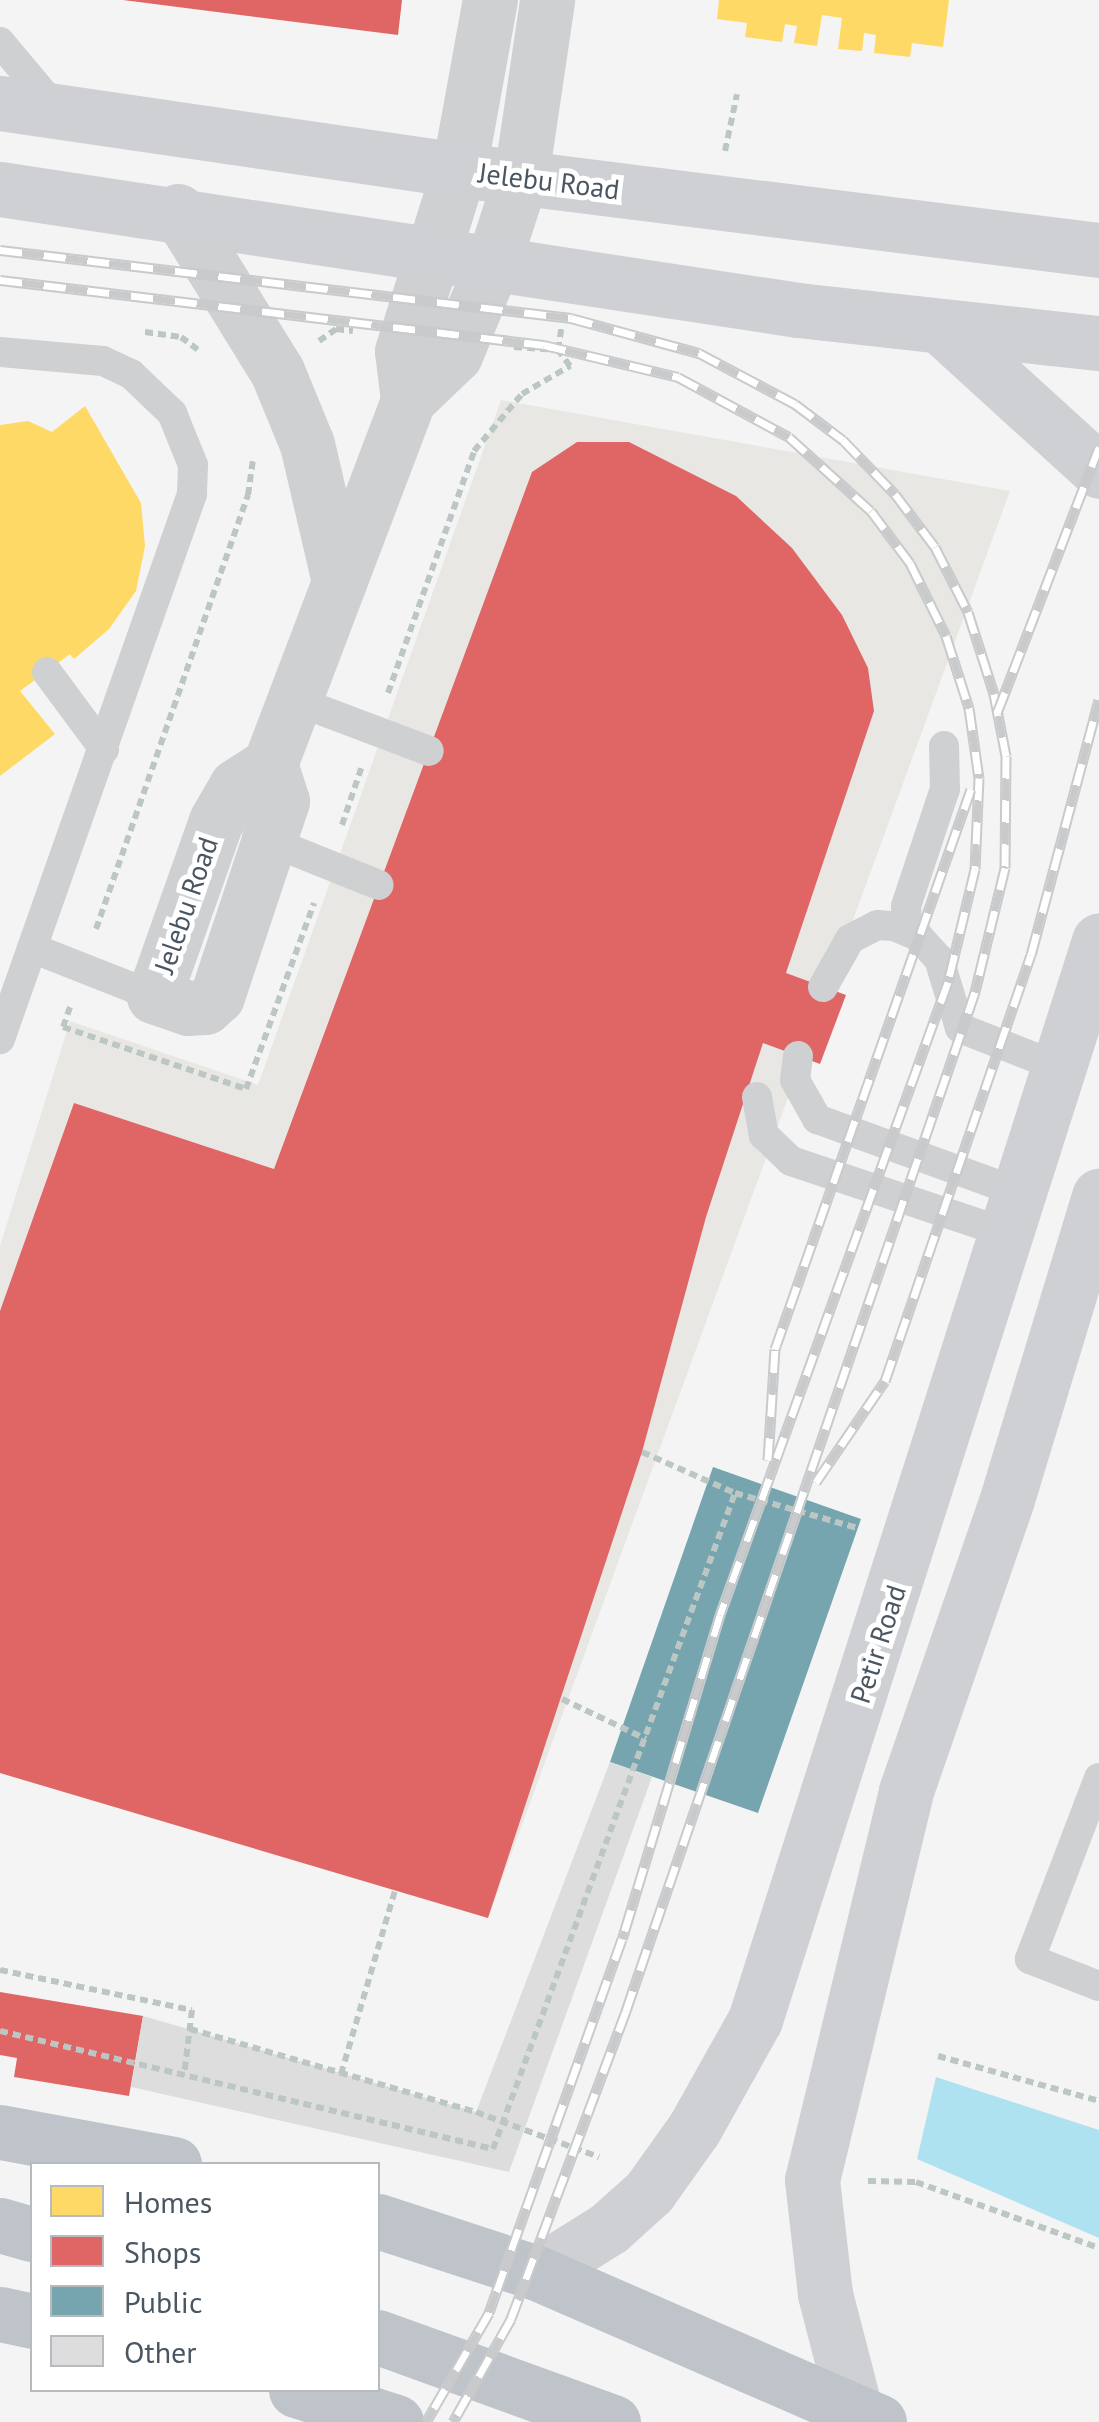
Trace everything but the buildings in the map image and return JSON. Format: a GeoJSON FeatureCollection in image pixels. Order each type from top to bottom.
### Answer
{"type":"FeatureCollection","features":[{"type":"Feature","properties":{"kind":"highway"},"geometry":{"type":"LineString","coordinates":[[0,2132],[163,2162]]}},
{"type":"Feature","properties":{"kind":"highway"},"geometry":{"type":"LineString","coordinates":[[380,2222],[538,2274],[867,2416]]}},
{"type":"Feature","properties":{"kind":"highway"},"geometry":{"type":"LineString","coordinates":[[0,2226],[30,2234]]}},
{"type":"Feature","properties":{"kind":"highway"},"geometry":{"type":"LineString","coordinates":[[0,2314],[30,2321]]}},
{"type":"Feature","properties":{"kind":"highway"},"geometry":{"type":"LineString","coordinates":[[380,2338],[612,2422]]}},
{"type":"Feature","properties":{"kind":"highway"},"geometry":{"type":"LineString","coordinates":[[302,2392],[396,2422]]}},
{"type":"Feature","properties":{"kind":"main road","name":"Jelebu Road"},"geometry":{"type":"LineString","coordinates":[[0,103],[460,170],[1099,250]]}},
{"type":"Feature","properties":{"kind":"main road"},"geometry":{"type":"LineString","coordinates":[[0,189],[178,211],[942,328],[1099,344]]}},
{"type":"Feature","properties":{"kind":"main road"},"geometry":{"type":"LineString","coordinates":[[942,328],[1099,471]]}},
{"type":"Feature","properties":{"kind":"main road","name":"Petir Road"},"geometry":{"type":"LineString","coordinates":[[538,2274],[641,2200],[694,2129],[755,2020],[1099,941]]}},
{"type":"Feature","properties":{"kind":"main road"},"geometry":{"type":"LineString","coordinates":[[867,2416],[825,2294],[812,2180],[884,1903],[906,1791],[1007,1500],[1099,1196]]}},
{"type":"Feature","properties":{"kind":"main road"},"geometry":{"type":"LineString","coordinates":[[818,1824],[867,1833],[906,1791]]}},
{"type":"Feature","properties":{"kind":"street"},"geometry":{"type":"LineString","coordinates":[[408,400],[402,351],[460,170],[490,0]]}},
{"type":"Feature","properties":{"kind":"street"},"geometry":{"type":"LineString","coordinates":[[270,764],[408,400],[455,354],[494,262],[520,178],[547,0]]}},
{"type":"Feature","properties":{"kind":"street"},"geometry":{"type":"LineString","coordinates":[[178,211],[277,372],[307,444],[340,581]]}},
{"type":"Feature","properties":{"kind":"street","name":"Jelebu Road"},"geometry":{"type":"LineString","coordinates":[[270,764],[282,801],[272,842],[217,996],[205,1007],[188,1008],[154,996],[216,821],[236,786],[270,764]]}},
{"type":"Feature","properties":{"kind":"lane"},"geometry":{"type":"LineString","coordinates":[[0,42],[58,111]]}},
{"type":"Feature","properties":{"kind":"lane"},"geometry":{"type":"LineString","coordinates":[[0,352],[103,361],[131,374],[172,413],[193,465],[192,494],[104,749],[3,1019]]}},
{"type":"Feature","properties":{"kind":"lane"},"geometry":{"type":"LineString","coordinates":[[47,672],[104,749]]}},
{"type":"Feature","properties":{"kind":"lane"},"geometry":{"type":"LineString","coordinates":[[294,700],[429,751]]}},
{"type":"Feature","properties":{"kind":"lane"},"geometry":{"type":"LineString","coordinates":[[907,930],[906,906],[944,788],[944,746]]}},
{"type":"Feature","properties":{"kind":"lane"},"geometry":{"type":"LineString","coordinates":[[216,821],[379,886]]}},
{"type":"Feature","properties":{"kind":"lane"},"geometry":{"type":"LineString","coordinates":[[823,987],[850,939],[878,925],[907,930],[939,959],[960,1028],[1059,1066]]}},
{"type":"Feature","properties":{"kind":"lane"},"geometry":{"type":"LineString","coordinates":[[32,948],[154,996]]}},
{"type":"Feature","properties":{"kind":"lane"},"geometry":{"type":"LineString","coordinates":[[798,1056],[796,1080],[817,1119],[1012,1212]]}},
{"type":"Feature","properties":{"kind":"lane"},"geometry":{"type":"LineString","coordinates":[[757,1097],[764,1135],[791,1161],[1012,1212]]}},
{"type":"Feature","properties":{"kind":"lane"},"geometry":{"type":"LineString","coordinates":[[1099,1778],[1030,1959],[1099,1986]]}},
{"type":"Feature","properties":{"kind":"path"},"geometry":{"type":"LineString","coordinates":[[727,143],[736,94]]}},
{"type":"Feature","properties":{"kind":"path"},"geometry":{"type":"LineString","coordinates":[[558,350],[570,366]]}},
{"type":"Feature","properties":{"kind":"path"},"geometry":{"type":"LineString","coordinates":[[138,1054],[63,1027],[248,495],[254,450]]}},
{"type":"Feature","properties":{"kind":"path"},"geometry":{"type":"LineString","coordinates":[[642,1452],[735,1493],[910,1542]]}},
{"type":"Feature","properties":{"kind":"path"},"geometry":{"type":"LineString","coordinates":[[0,2031],[493,2149],[735,1493]]}},
{"type":"Feature","properties":{"kind":"path"},"geometry":{"type":"LineString","coordinates":[[562,1700],[646,1738]]}},
{"type":"Feature","properties":{"kind":"path"},"geometry":{"type":"LineString","coordinates":[[342,2074],[395,1891]]}},
{"type":"Feature","properties":{"kind":"path"},"geometry":{"type":"LineString","coordinates":[[0,1970],[192,2010],[184,2075]]}},
{"type":"Feature","properties":{"kind":"path"},"geometry":{"type":"LineString","coordinates":[[190,2029],[598,2158]]}},
{"type":"Feature","properties":{"kind":"path"},"geometry":{"type":"LineString","coordinates":[[938,2056],[1099,2102]]}},
{"type":"Feature","properties":{"kind":"path"},"geometry":{"type":"LineString","coordinates":[[812,2180],[916,2182],[1099,2248]]}},
{"type":"Feature","properties":{"kind":"shaded area"},"geometry":{"type":"Polygon","coordinates":[[[501,400],[1010,491],[488,1918],[0,1773],[0,1246],[70,1021],[258,1085],[501,400]]]}},
{"type":"Feature","properties":{"kind":"water"},"geometry":{"type":"Polygon","coordinates":[[[936,2077],[1099,2130],[1099,2238],[917,2159],[936,2077]]]}},
{"type":"Feature","properties":{"kind":"railway"},"geometry":{"type":"LineString","coordinates":[[0,250],[571,318],[699,353],[795,404],[843,440],[895,494],[935,547],[968,612],[994,694],[1006,756],[1005,868],[975,992],[626,2011],[511,2319],[453,2422]]}},
{"type":"Feature","properties":{"kind":"railway"},"geometry":{"type":"LineString","coordinates":[[0,280],[544,345],[678,377],[789,437],[871,511],[910,563],[946,636],[969,708],[979,778],[975,869],[948,982],[720,1615],[622,1939],[489,2313],[426,2422]]}},
{"type":"Feature","properties":{"kind":"railway"},"geometry":{"type":"LineString","coordinates":[[997,713],[1099,447]]}},
{"type":"Feature","properties":{"kind":"railway"},"geometry":{"type":"LineString","coordinates":[[816,1482],[885,1381],[1031,955],[1099,700]]}},
{"type":"Feature","properties":{"kind":"railway"},"geometry":{"type":"LineString","coordinates":[[768,1460],[775,1349],[971,789]]}}]}
